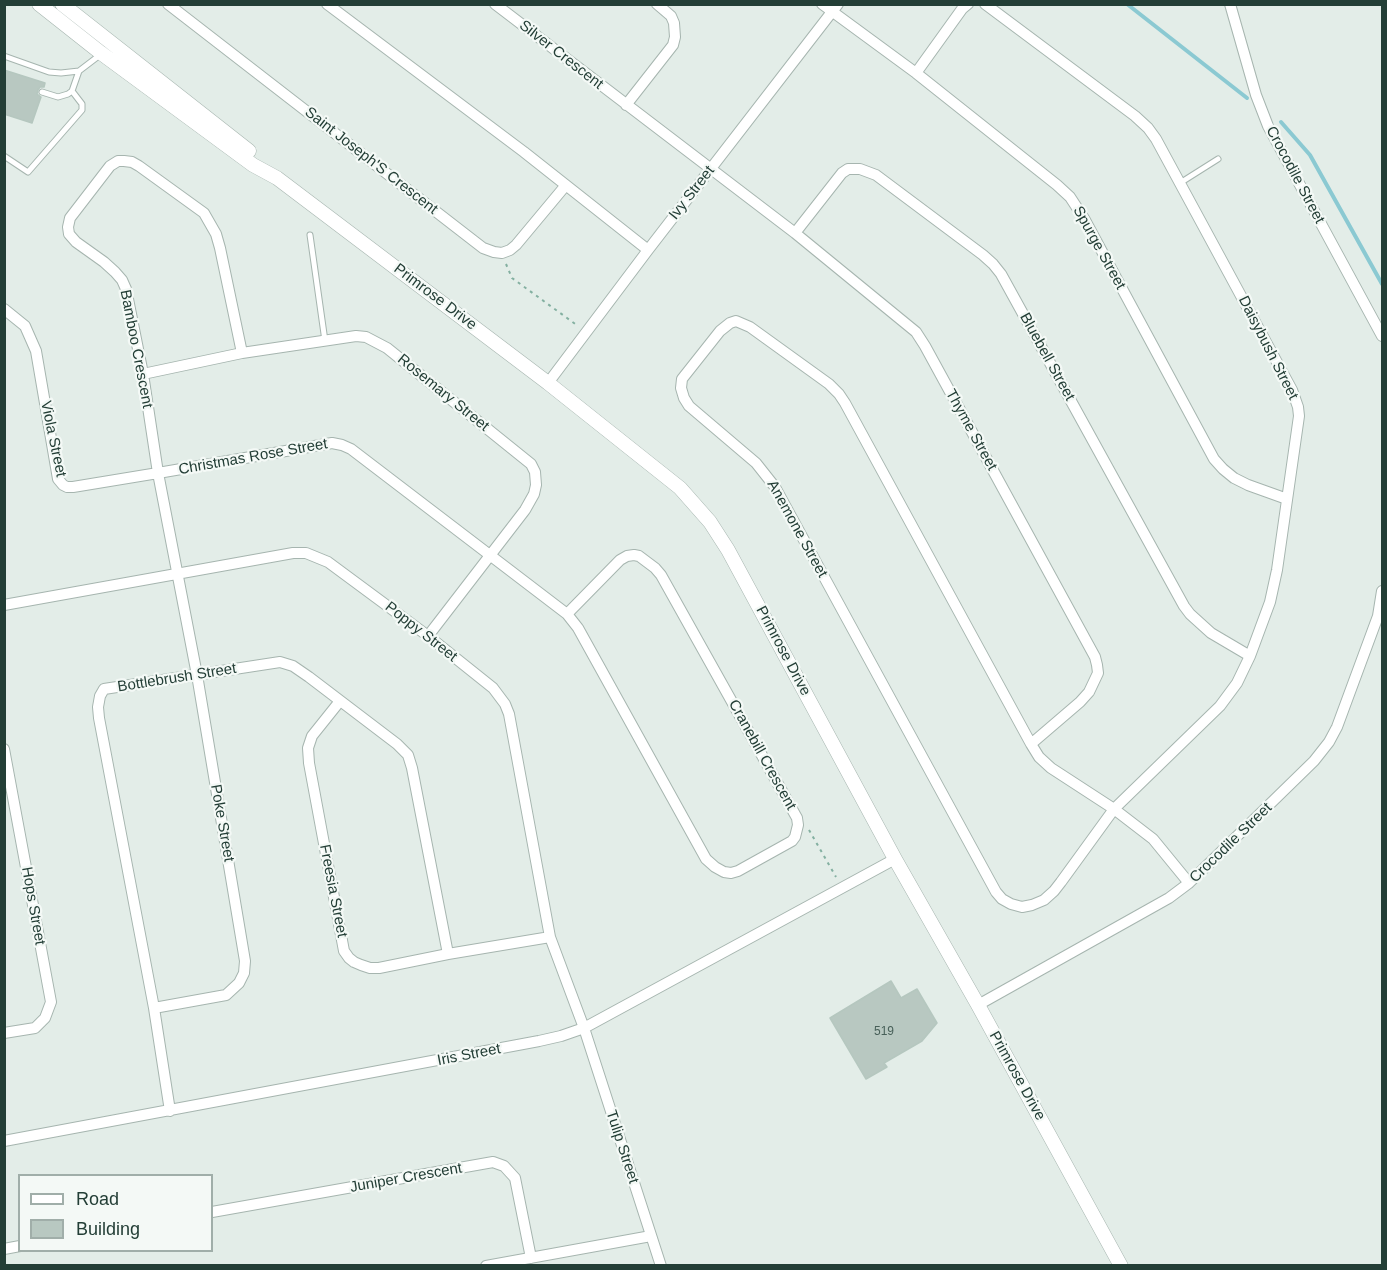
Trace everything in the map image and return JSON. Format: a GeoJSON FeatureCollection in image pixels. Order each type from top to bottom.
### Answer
{"type":"FeatureCollection","features":[{"type":"Feature","properties":{"kind":"street","name":"Primrose Drive"},"geometry":{"type":"LineString","coordinates":[[39,4],[101,53],[254,165],[277,178],[548,383],[680,488],[710,522],[728,550],[895,859],[1121,1266]]}},
{"type":"Feature","properties":{"kind":"street","name":"Primrose Drive"},"geometry":{"type":"LineString","coordinates":[[62,4],[256,157],[277,178]]}},
{"type":"Feature","properties":{"kind":"street","name":"Saint Joseph'S Crescent"},"geometry":{"type":"LineString","coordinates":[[168,4],[483,248],[502,253]]}},
{"type":"Feature","properties":{"kind":"street"},"geometry":{"type":"LineString","coordinates":[[327,4],[648,250]]}},
{"type":"Feature","properties":{"kind":"street","name":"Silver Crescent"},"geometry":{"type":"LineString","coordinates":[[495,4],[711,169]]}},
{"type":"Feature","properties":{"kind":"street"},"geometry":{"type":"LineString","coordinates":[[626,105],[673,45],[674,23],[671,16],[657,4]]}},
{"type":"Feature","properties":{"kind":"street","name":"Spurge Street"},"geometry":{"type":"LineString","coordinates":[[822,4],[835,8],[1070,197],[1085,220],[1214,459],[1234,478],[1287,499]]}},
{"type":"Feature","properties":{"kind":"street"},"geometry":{"type":"LineString","coordinates":[[916,73],[968,4]]}},
{"type":"Feature","properties":{"kind":"street","name":"Daisybush Street"},"geometry":{"type":"LineString","coordinates":[[985,4],[1148,128],[1296,398],[1299,416],[1275,580],[1270,602],[1250,656],[1229,696],[1113,809]]}},
{"type":"Feature","properties":{"kind":"street","name":"Crocodile Street"},"geometry":{"type":"LineString","coordinates":[[1230,4],[1256,95],[1268,126],[1383,336]]}},
{"type":"Feature","properties":{"kind":"street","name":"Ivy Street"},"geometry":{"type":"LineString","coordinates":[[548,383],[835,8]]}},
{"type":"Feature","properties":{"kind":"street","name":"Bamboo Crescent"},"geometry":{"type":"LineString","coordinates":[[177,573],[126,289],[122,280],[104,262],[76,242],[69,234],[70,218],[110,166],[124,161],[139,166],[204,213],[216,234],[220,248],[242,354]]}},
{"type":"Feature","properties":{"kind":"street","name":"Thyme Street"},"geometry":{"type":"LineString","coordinates":[[711,169],[795,233],[916,332],[931,356],[1095,657],[1098,673],[1089,692],[1031,744]]}},
{"type":"Feature","properties":{"kind":"street","name":"Bluebell Street"},"geometry":{"type":"LineString","coordinates":[[795,233],[842,173],[848,169],[860,169],[876,175],[993,264],[1001,274],[1184,606],[1211,633],[1250,656]]}},
{"type":"Feature","properties":{"kind":"street"},"geometry":{"type":"LineString","coordinates":[[502,253],[516,245],[566,185]]}},
{"type":"Feature","properties":{"kind":"street","name":"Viola Street"},"geometry":{"type":"LineString","coordinates":[[4,309],[25,326],[36,351],[58,479],[63,485],[73,487],[158,473]]}},
{"type":"Feature","properties":{"kind":"street","name":"Anemone Street"},"geometry":{"type":"LineString","coordinates":[[1113,809],[1061,882],[1044,900],[1022,907],[1002,899],[996,892],[775,487],[756,463],[689,406],[684,398],[681,388],[682,379],[720,331],[736,321],[750,327],[829,384],[839,394],[1039,757],[1051,768],[1113,809],[1153,839],[1189,883]]}},
{"type":"Feature","properties":{"kind":"street","name":"Rosemary Street"},"geometry":{"type":"LineString","coordinates":[[143,374],[242,354],[356,336],[366,337],[387,348],[531,464],[536,478],[534,494],[525,510],[428,636]]}},
{"type":"Feature","properties":{"kind":"street","name":"Christmas Rose Street"},"geometry":{"type":"LineString","coordinates":[[158,473],[332,443],[342,445],[360,455],[490,555]]}},
{"type":"Feature","properties":{"kind":"street","name":"Poppy Street"},"geometry":{"type":"LineString","coordinates":[[4,605],[293,553],[306,553],[328,562],[428,636],[493,688],[505,704],[550,937],[584,1028]]}},
{"type":"Feature","properties":{"kind":"street","name":"Cranebill Crescent"},"geometry":{"type":"LineString","coordinates":[[490,555],[567,614],[578,628],[710,863],[724,872],[731,873],[792,841],[798,825],[797,818],[655,568],[639,556],[627,556],[620,560],[567,614]]}},
{"type":"Feature","properties":{"kind":"street","name":"Poke Street"},"geometry":{"type":"LineString","coordinates":[[154,1008],[226,995],[239,983],[244,973],[244,961],[197,675],[177,573]]}},
{"type":"Feature","properties":{"kind":"street","name":"Crocodile Street"},"geometry":{"type":"LineString","coordinates":[[978,1005],[1169,898],[1189,883],[1314,762],[1337,727],[1378,616],[1383,591]]}},
{"type":"Feature","properties":{"kind":"street","name":"Bottlebrush Street"},"geometry":{"type":"LineString","coordinates":[[170,1111],[154,1008],[101,729],[98,707],[104,689],[280,662],[293,666],[398,744],[408,755],[412,768],[448,954]]}},
{"type":"Feature","properties":{"kind":"street","name":"Freesia Street"},"geometry":{"type":"LineString","coordinates":[[340,701],[312,736],[308,748],[344,951],[354,962],[370,968],[379,968],[550,937]]}},
{"type":"Feature","properties":{"kind":"street","name":"Hops Street"},"geometry":{"type":"LineString","coordinates":[[4,749],[51,1002],[45,1018],[35,1028],[4,1033]]}},
{"type":"Feature","properties":{"kind":"street","name":"Iris Street"},"geometry":{"type":"LineString","coordinates":[[4,1141],[539,1041],[584,1028],[895,859]]}},
{"type":"Feature","properties":{"kind":"street","name":"Tulip Street"},"geometry":{"type":"LineString","coordinates":[[584,1028],[661,1266]]}},
{"type":"Feature","properties":{"kind":"street","name":"Juniper Crescent"},"geometry":{"type":"LineString","coordinates":[[213,1212],[493,1162],[504,1166],[515,1178],[531,1258]]}},
{"type":"Feature","properties":{"kind":"street"},"geometry":{"type":"LineString","coordinates":[[486,1266],[651,1236]]}},
{"type":"Feature","properties":{"kind":"lane"},"geometry":{"type":"LineString","coordinates":[[42,92],[58,97],[68,94],[72,91],[80,71],[101,53]]}},
{"type":"Feature","properties":{"kind":"lane"},"geometry":{"type":"LineString","coordinates":[[4,56],[49,72],[80,71]]}},
{"type":"Feature","properties":{"kind":"lane"},"geometry":{"type":"LineString","coordinates":[[4,156],[28,172],[81,110],[82,104],[72,91]]}},
{"type":"Feature","properties":{"kind":"lane"},"geometry":{"type":"LineString","coordinates":[[1180,183],[1218,159]]}},
{"type":"Feature","properties":{"kind":"lane"},"geometry":{"type":"LineString","coordinates":[[310,235],[325,341]]}},
{"type":"Feature","properties":{"kind":"path"},"geometry":{"type":"LineString","coordinates":[[502,253],[512,278],[586,332]]}},
{"type":"Feature","properties":{"kind":"path"},"geometry":{"type":"LineString","coordinates":[[798,825],[810,831],[842,888]]}},
{"type":"Feature","properties":{"kind":"building"},"geometry":{"type":"Polygon","coordinates":[[[4,70],[45,83],[44,87],[38,90],[37,94],[41,97],[32,123],[4,114],[4,70]]]}},
{"type":"Feature","properties":{"kind":"building"},"geometry":{"type":"Polygon","coordinates":[[[891,981],[901,998],[917,989],[937,1023],[922,1041],[884,1063],[887,1067],[866,1079],[830,1018],[891,981]]]}},
{"type":"Feature","properties":{"kind":"waterway"},"geometry":{"type":"LineString","coordinates":[[1127,4],[1247,98]]}},
{"type":"Feature","properties":{"kind":"waterway"},"geometry":{"type":"LineString","coordinates":[[1281,122],[1310,155],[1382,284]]}}]}
